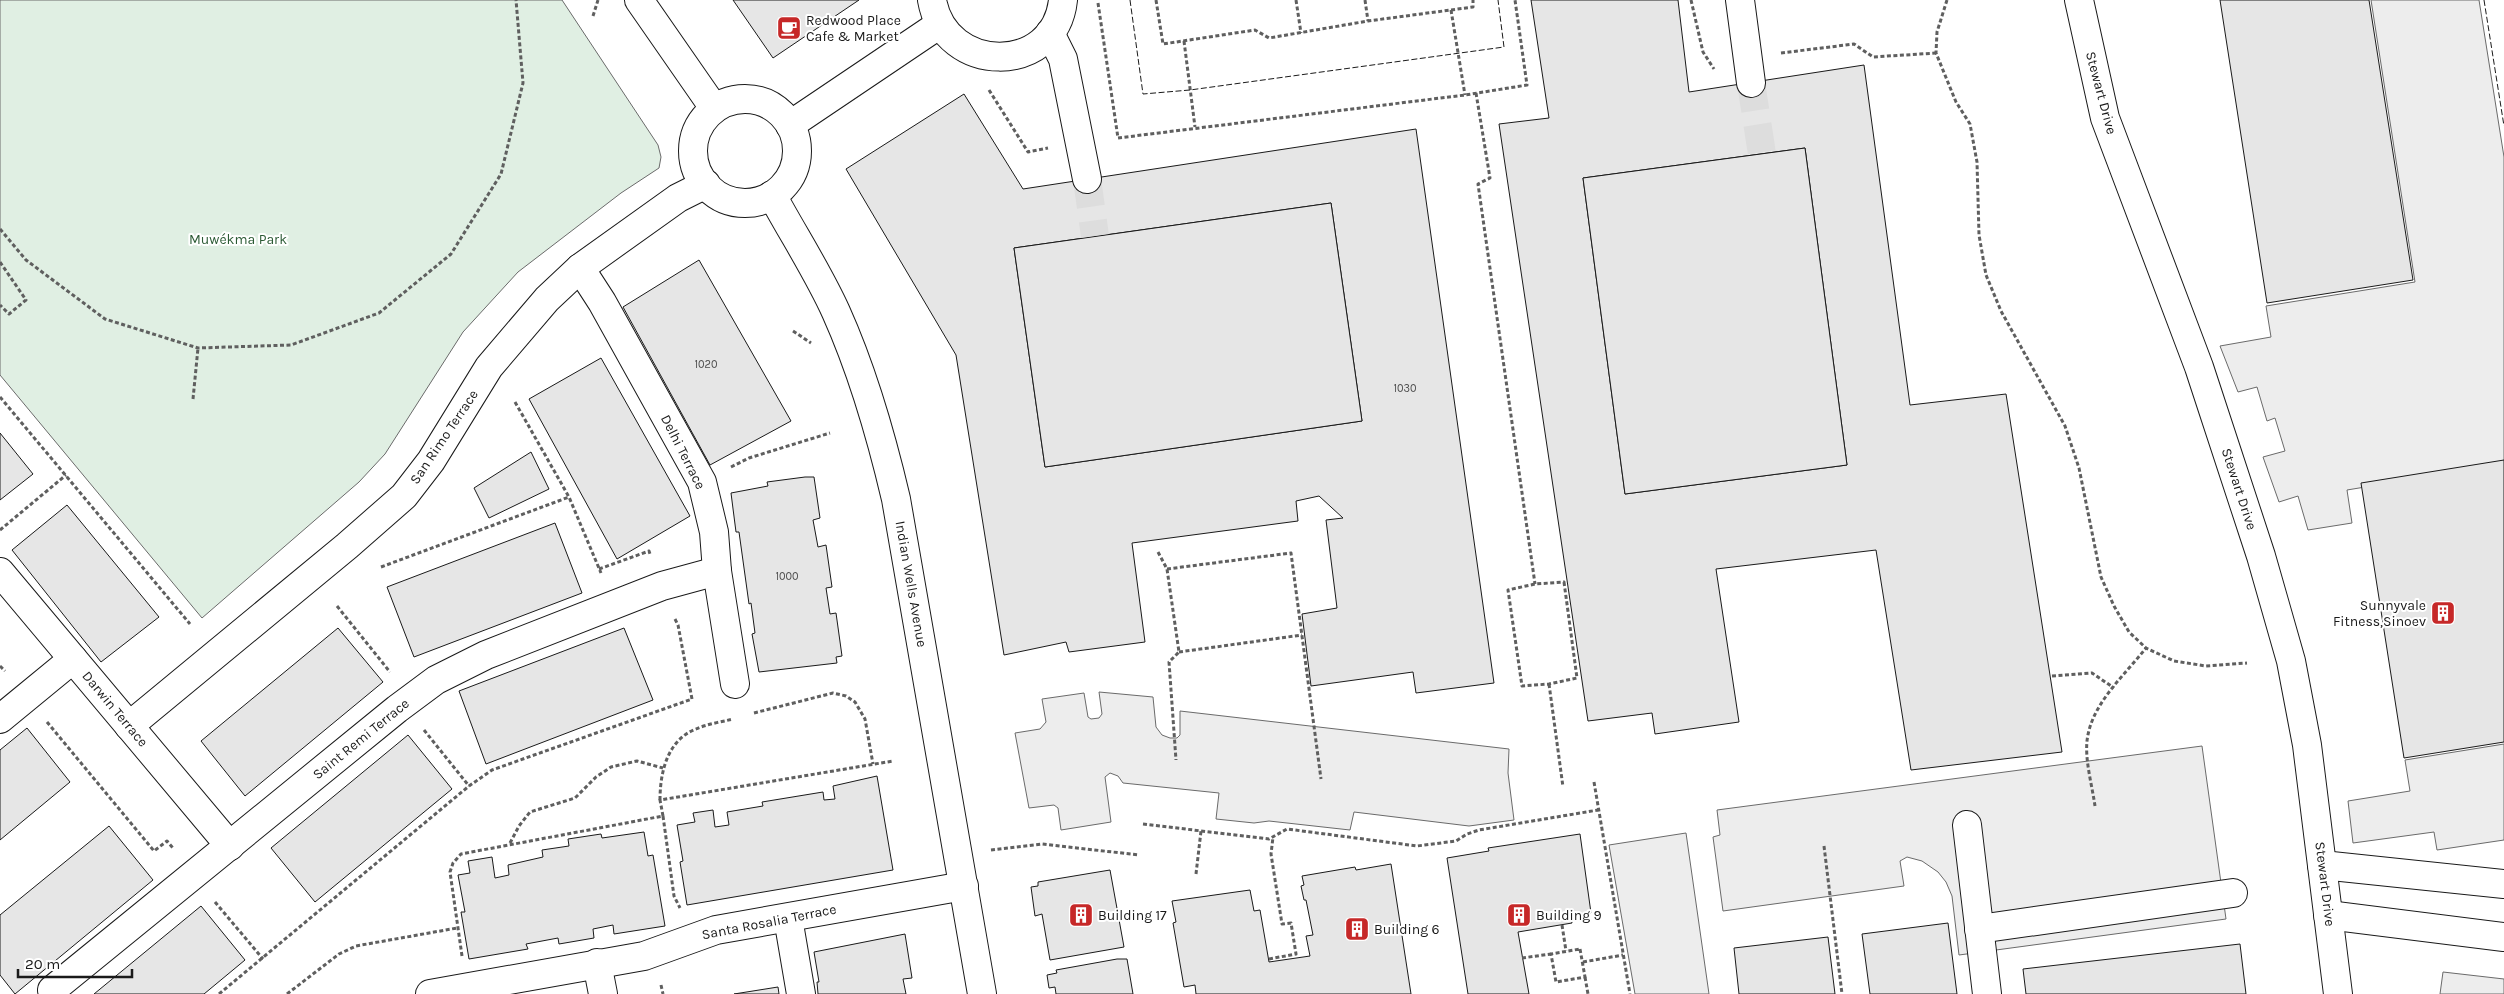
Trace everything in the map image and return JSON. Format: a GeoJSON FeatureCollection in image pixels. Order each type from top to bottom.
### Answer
{"type":"FeatureCollection","features":[{"type":"Feature","properties":{"kind":"street"},"geometry":{"type":"LineString","coordinates":[[639,0],[714,108]]}},
{"type":"Feature","properties":{"kind":"street"},"geometry":{"type":"LineString","coordinates":[[790,125],[936,12],[954,41],[972,53],[992,58],[1014,56],[1034,48],[1050,33],[1058,19],[1064,0]]}},
{"type":"Feature","properties":{"kind":"street"},"geometry":{"type":"LineString","coordinates":[[1740,0],[1751,83]]}},
{"type":"Feature","properties":{"kind":"street","name":"Stewart Drive"},"geometry":{"type":"LineString","coordinates":[[2079,0],[2105,118],[2199,367],[2261,556],[2291,661],[2307,745],[2338,994]]}},
{"type":"Feature","properties":{"kind":"street"},"geometry":{"type":"LineString","coordinates":[[1050,33],[1063,59],[1086,179]]}},
{"type":"Feature","properties":{"kind":"street"},"geometry":{"type":"LineString","coordinates":[[747,98],[764,102],[779,111],[790,125],[796,140],[797,156],[792,171],[784,185],[772,195],[744,203],[730,200],[717,194],[706,184],[697,170],[693,153],[695,136],[702,121],[714,108],[730,101],[747,98]]}},
{"type":"Feature","properties":{"kind":"street","name":"San Rimo Terrace"},"geometry":{"type":"LineString","coordinates":[[129,726],[347,546],[404,496],[430,461],[489,367],[547,299],[580,268],[678,198],[706,184]]}},
{"type":"Feature","properties":{"kind":"street","name":"Indian Wells Avenue"},"geometry":{"type":"LineString","coordinates":[[772,195],[835,310],[858,366],[880,431],[896,499],[982,994]]}},
{"type":"Feature","properties":{"kind":"street","name":"Delhi Terrace"},"geometry":{"type":"LineString","coordinates":[[580,268],[602,302],[702,482],[714,532],[717,571],[734,684]]}},
{"type":"Feature","properties":{"kind":"street","name":"Saint Remi Terrace"},"geometry":{"type":"LineString","coordinates":[[52,990],[397,709],[436,680],[486,655],[662,586],[717,571]]}},
{"type":"Feature","properties":{"kind":"street","name":"Darwin Terrace"},"geometry":{"type":"LineString","coordinates":[[0,572],[230,846]]}},
{"type":"Feature","properties":{"kind":"street"},"geometry":{"type":"LineString","coordinates":[[0,719],[74,658]]}},
{"type":"Feature","properties":{"kind":"street"},"geometry":{"type":"LineString","coordinates":[[1967,824],[1987,994]]}},
{"type":"Feature","properties":{"kind":"street"},"geometry":{"type":"LineString","coordinates":[[2322,865],[2504,884]]}},
{"type":"Feature","properties":{"kind":"street","name":"Santa Rosalia Terrace"},"geometry":{"type":"LineString","coordinates":[[430,994],[644,956],[716,930],[964,886]]}},
{"type":"Feature","properties":{"kind":"street"},"geometry":{"type":"LineString","coordinates":[[1979,928],[2233,893]]}},
{"type":"Feature","properties":{"kind":"street"},"geometry":{"type":"LineString","coordinates":[[2328,915],[2504,936]]}},
{"type":"Feature","properties":{"kind":"street"},"geometry":{"type":"LineString","coordinates":[[788,918],[801,994]]}},
{"type":"Feature","properties":{"kind":"street"},"geometry":{"type":"LineString","coordinates":[[597,963],[603,994]]}},
{"type":"Feature","properties":{"kind":"path"},"geometry":{"type":"LineString","coordinates":[[0,229],[2,236],[26,260],[105,319],[198,348],[291,345],[379,313],[451,254],[501,174],[523,83],[516,0]]}},
{"type":"Feature","properties":{"kind":"path"},"geometry":{"type":"LineString","coordinates":[[594,16],[598,0]]}},
{"type":"Feature","properties":{"kind":"path"},"geometry":{"type":"LineString","coordinates":[[1098,0],[1118,138],[1465,95],[1527,85],[1515,0]]}},
{"type":"Feature","properties":{"kind":"path"},"geometry":{"type":"LineString","coordinates":[[1156,0],[1162,44],[1255,30],[1269,38],[1368,21],[1473,7],[1472,0]]}},
{"type":"Feature","properties":{"kind":"path"},"geometry":{"type":"LineString","coordinates":[[1296,0],[1301,32]]}},
{"type":"Feature","properties":{"kind":"path"},"geometry":{"type":"LineString","coordinates":[[1365,0],[1368,21]]}},
{"type":"Feature","properties":{"kind":"path"},"geometry":{"type":"LineString","coordinates":[[1691,0],[1703,52],[1714,69]]}},
{"type":"Feature","properties":{"kind":"path"},"geometry":{"type":"LineString","coordinates":[[1947,0],[1938,32],[1936,53],[1956,102],[1970,124],[1977,162],[1979,235],[1986,275],[2001,311],[2065,426],[2079,468],[2101,577],[2114,606],[2129,632],[2146,648],[2174,661],[2206,666],[2247,663]]}},
{"type":"Feature","properties":{"kind":"path"},"geometry":{"type":"LineString","coordinates":[[1452,10],[1465,95]]}},
{"type":"Feature","properties":{"kind":"path"},"geometry":{"type":"LineString","coordinates":[[1184,41],[1195,127]]}},
{"type":"Feature","properties":{"kind":"path"},"geometry":{"type":"LineString","coordinates":[[1778,53],[1854,44],[1873,57],[1936,53]]}},
{"type":"Feature","properties":{"kind":"path"},"geometry":{"type":"LineString","coordinates":[[1476,93],[1490,178],[1478,184],[1535,584]]}},
{"type":"Feature","properties":{"kind":"path"},"geometry":{"type":"LineString","coordinates":[[0,262],[26,300],[9,314],[0,305]]}},
{"type":"Feature","properties":{"kind":"path"},"geometry":{"type":"LineString","coordinates":[[193,399],[198,348]]}},
{"type":"Feature","properties":{"kind":"path"},"geometry":{"type":"LineString","coordinates":[[0,397],[190,624]]}},
{"type":"Feature","properties":{"kind":"path"},"geometry":{"type":"LineString","coordinates":[[515,402],[569,497],[594,556]]}},
{"type":"Feature","properties":{"kind":"path"},"geometry":{"type":"LineString","coordinates":[[702,482],[749,458],[830,433]]}},
{"type":"Feature","properties":{"kind":"path"},"geometry":{"type":"LineString","coordinates":[[0,530],[66,475]]}},
{"type":"Feature","properties":{"kind":"path"},"geometry":{"type":"LineString","coordinates":[[381,568],[569,497]]}},
{"type":"Feature","properties":{"kind":"path"},"geometry":{"type":"LineString","coordinates":[[599,569],[649,551],[651,558]]}},
{"type":"Feature","properties":{"kind":"path"},"geometry":{"type":"LineString","coordinates":[[1158,552],[1167,569],[1178,652]]}},
{"type":"Feature","properties":{"kind":"path"},"geometry":{"type":"LineString","coordinates":[[1167,569],[1292,553],[1320,779]]}},
{"type":"Feature","properties":{"kind":"path"},"geometry":{"type":"LineString","coordinates":[[1564,582],[1576,678],[1549,684],[1522,686],[1508,590],[1535,584],[1564,582]]}},
{"type":"Feature","properties":{"kind":"path"},"geometry":{"type":"LineString","coordinates":[[337,606],[392,675]]}},
{"type":"Feature","properties":{"kind":"path"},"geometry":{"type":"LineString","coordinates":[[220,994],[469,786],[492,770],[692,699],[678,625],[670,608]]}},
{"type":"Feature","properties":{"kind":"path"},"geometry":{"type":"LineString","coordinates":[[1176,760],[1169,662],[1178,652],[1302,635]]}},
{"type":"Feature","properties":{"kind":"path"},"geometry":{"type":"LineString","coordinates":[[2095,806],[2087,742],[2092,717],[2146,648]]}},
{"type":"Feature","properties":{"kind":"path"},"geometry":{"type":"LineString","coordinates":[[2052,676],[2092,673],[2114,688]]}},
{"type":"Feature","properties":{"kind":"path"},"geometry":{"type":"LineString","coordinates":[[1549,684],[1563,787]]}},
{"type":"Feature","properties":{"kind":"path"},"geometry":{"type":"LineString","coordinates":[[750,714],[833,692],[846,696],[855,702],[865,719],[873,764]]}},
{"type":"Feature","properties":{"kind":"path"},"geometry":{"type":"LineString","coordinates":[[42,717],[154,851],[167,841],[176,852]]}},
{"type":"Feature","properties":{"kind":"path"},"geometry":{"type":"LineString","coordinates":[[684,914],[674,896],[660,800],[660,777],[678,740],[695,729],[741,717]]}},
{"type":"Feature","properties":{"kind":"path"},"geometry":{"type":"LineString","coordinates":[[422,727],[469,786]]}},
{"type":"Feature","properties":{"kind":"path"},"geometry":{"type":"LineString","coordinates":[[510,843],[530,812],[575,798],[596,777],[611,767],[637,761],[664,768]]}},
{"type":"Feature","properties":{"kind":"path"},"geometry":{"type":"LineString","coordinates":[[660,800],[893,761]]}},
{"type":"Feature","properties":{"kind":"path"},"geometry":{"type":"LineString","coordinates":[[1594,782],[1630,994]]}},
{"type":"Feature","properties":{"kind":"path"},"geometry":{"type":"LineString","coordinates":[[1143,824],[1268,839],[1287,828],[1417,846],[1456,841],[1467,834],[1479,830],[1598,810]]}},
{"type":"Feature","properties":{"kind":"path"},"geometry":{"type":"LineString","coordinates":[[467,987],[450,872],[453,863],[461,854],[510,843],[663,816]]}},
{"type":"Feature","properties":{"kind":"path"},"geometry":{"type":"LineString","coordinates":[[1196,874],[1201,831]]}},
{"type":"Feature","properties":{"kind":"path"},"geometry":{"type":"LineString","coordinates":[[1269,959],[1296,954],[1291,922],[1282,924],[1271,854],[1273,837]]}},
{"type":"Feature","properties":{"kind":"path"},"geometry":{"type":"LineString","coordinates":[[958,854],[1042,844],[1139,856]]}},
{"type":"Feature","properties":{"kind":"path"},"geometry":{"type":"LineString","coordinates":[[1824,846],[1842,994]]}},
{"type":"Feature","properties":{"kind":"path"},"geometry":{"type":"LineString","coordinates":[[211,898],[263,959]]}},
{"type":"Feature","properties":{"kind":"path"},"geometry":{"type":"LineString","coordinates":[[1562,925],[1566,951]]}},
{"type":"Feature","properties":{"kind":"path"},"geometry":{"type":"LineString","coordinates":[[287,994],[339,954],[356,946],[457,928]]}},
{"type":"Feature","properties":{"kind":"path"},"geometry":{"type":"LineString","coordinates":[[1522,958],[1580,948],[1588,994]]}},
{"type":"Feature","properties":{"kind":"path"},"geometry":{"type":"LineString","coordinates":[[1551,954],[1556,982],[1585,977]]}},
{"type":"Feature","properties":{"kind":"path"},"geometry":{"type":"LineString","coordinates":[[1583,962],[1623,955]]}},
{"type":"Feature","properties":{"kind":"green space","name":"Muwékma Park"},"geometry":{"type":"Polygon","coordinates":[[[0,0],[562,0],[658,145],[661,157],[659,168],[621,193],[518,272],[463,332],[385,454],[359,482],[202,618],[0,375],[0,0]]]}},
{"type":"Feature","properties":{"kind":"shaded area"},"geometry":{"type":"Polygon","coordinates":[[[2371,0],[2479,0],[2504,157],[2504,464],[2347,490],[2352,523],[2308,530],[2298,496],[2279,502],[2263,457],[2285,451],[2275,418],[2267,421],[2257,387],[2238,392],[2220,346],[2271,337],[2266,306],[2415,282],[2371,0]]]}},
{"type":"Feature","properties":{"kind":"shaded area"},"geometry":{"type":"Polygon","coordinates":[[[1099,692],[1153,697],[1156,727],[1162,735],[1170,738],[1177,738],[1180,735],[1180,711],[1509,749],[1508,773],[1514,820],[1469,826],[1354,812],[1350,830],[1269,821],[1254,823],[1216,819],[1219,793],[1123,783],[1118,776],[1110,773],[1105,777],[1111,822],[1061,830],[1058,808],[1054,805],[1029,808],[1015,733],[1040,729],[1046,722],[1042,699],[1084,693],[1088,717],[1091,719],[1099,718],[1102,714],[1099,692]]]}},
{"type":"Feature","properties":{"kind":"shaded area"},"geometry":{"type":"Polygon","coordinates":[[[2504,744],[2504,840],[2437,850],[2434,832],[2353,843],[2348,801],[2410,791],[2405,760],[2504,744]]]}},
{"type":"Feature","properties":{"kind":"shaded area"},"geometry":{"type":"Polygon","coordinates":[[[2202,746],[2226,919],[1959,955],[1952,896],[1946,882],[1938,872],[1922,861],[1907,857],[1900,861],[1904,886],[1723,911],[1713,837],[1720,835],[1717,810],[2202,746]]]}},
{"type":"Feature","properties":{"kind":"shaded area"},"geometry":{"type":"Polygon","coordinates":[[[1686,833],[1709,994],[1635,994],[1609,845],[1686,833]]]}},
{"type":"Feature","properties":{"kind":"shaded area"},"geometry":{"type":"Polygon","coordinates":[[[2443,972],[2504,979],[2504,994],[2440,994],[2443,972]]]}},
{"type":"Feature","properties":{"kind":"building"},"geometry":{"type":"Polygon","coordinates":[[[733,0],[859,0],[773,58],[733,0]]]}},
{"type":"Feature","properties":{"kind":"building"},"geometry":{"type":"Polygon","coordinates":[[[1531,0],[1678,0],[1689,92],[1864,65],[1910,405],[2006,394],[2062,752],[1911,770],[1876,550],[1716,569],[1739,722],[1655,734],[1652,713],[1588,721],[1499,124],[1549,118],[1531,0]],[[1805,148],[1583,178],[1625,494],[1847,465],[1805,148]]]}},
{"type":"Feature","properties":{"kind":"building"},"geometry":{"type":"Polygon","coordinates":[[[2220,0],[2369,0],[2413,280],[2267,303],[2220,0]]]}},
{"type":"Feature","properties":{"kind":"building"},"geometry":{"type":"Polygon","coordinates":[[[964,94],[1023,189],[1416,129],[1494,683],[1416,693],[1413,672],[1311,686],[1302,614],[1337,608],[1326,520],[1343,518],[1319,496],[1296,501],[1298,521],[1132,543],[1145,642],[1069,652],[1066,642],[1004,655],[956,355],[846,169],[964,94]],[[1331,203],[1014,248],[1045,467],[1362,421],[1331,203]]]}},
{"type":"Feature","properties":{"kind":"building"},"geometry":{"type":"Polygon","coordinates":[[[1805,148],[1847,465],[1625,494],[1583,178],[1805,148]]]}},
{"type":"Feature","properties":{"kind":"building"},"geometry":{"type":"Polygon","coordinates":[[[1331,203],[1362,421],[1045,467],[1014,248],[1331,203]]]}},
{"type":"Feature","properties":{"kind":"building"},"geometry":{"type":"Polygon","coordinates":[[[699,260],[791,421],[710,465],[623,307],[699,260]]]}},
{"type":"Feature","properties":{"kind":"building"},"geometry":{"type":"Polygon","coordinates":[[[601,358],[690,516],[617,559],[529,399],[601,358]]]}},
{"type":"Feature","properties":{"kind":"building"},"geometry":{"type":"Polygon","coordinates":[[[0,433],[33,474],[0,500],[0,433]]]}},
{"type":"Feature","properties":{"kind":"building"},"geometry":{"type":"Polygon","coordinates":[[[531,452],[549,489],[489,518],[474,488],[531,452]]]}},
{"type":"Feature","properties":{"kind":"building","name":"Sunnyvale Fitness,Sinoev"},"geometry":{"type":"Polygon","coordinates":[[[2504,460],[2504,742],[2404,758],[2361,483],[2504,460]]]}},
{"type":"Feature","properties":{"kind":"building"},"geometry":{"type":"Polygon","coordinates":[[[814,477],[820,518],[813,520],[818,547],[826,545],[832,587],[826,588],[830,614],[836,613],[842,656],[836,657],[837,663],[759,672],[752,634],[755,633],[751,603],[749,604],[739,532],[736,532],[731,493],[768,486],[767,482],[814,477]]]}},
{"type":"Feature","properties":{"kind":"building"},"geometry":{"type":"Polygon","coordinates":[[[67,505],[159,617],[101,662],[12,550],[67,505]]]}},
{"type":"Feature","properties":{"kind":"building"},"geometry":{"type":"Polygon","coordinates":[[[555,523],[582,593],[414,657],[387,587],[555,523]]]}},
{"type":"Feature","properties":{"kind":"building"},"geometry":{"type":"Polygon","coordinates":[[[338,628],[383,682],[245,796],[201,741],[338,628]]]}},
{"type":"Feature","properties":{"kind":"building"},"geometry":{"type":"Polygon","coordinates":[[[624,628],[653,700],[486,764],[459,691],[624,628]]]}},
{"type":"Feature","properties":{"kind":"building"},"geometry":{"type":"Polygon","coordinates":[[[27,728],[70,782],[0,840],[0,750],[27,728]]]}},
{"type":"Feature","properties":{"kind":"building"},"geometry":{"type":"Polygon","coordinates":[[[408,735],[452,789],[315,902],[271,848],[408,735]]]}},
{"type":"Feature","properties":{"kind":"building"},"geometry":{"type":"Polygon","coordinates":[[[877,776],[893,870],[687,905],[680,862],[683,861],[677,825],[695,822],[693,813],[713,810],[715,827],[729,825],[727,812],[763,806],[762,802],[823,792],[824,800],[835,799],[833,786],[877,776]]]}},
{"type":"Feature","properties":{"kind":"building"},"geometry":{"type":"Polygon","coordinates":[[[109,826],[153,880],[15,994],[0,975],[0,915],[109,826]]]}},
{"type":"Feature","properties":{"kind":"building"},"geometry":{"type":"Polygon","coordinates":[[[644,832],[648,856],[653,855],[665,926],[614,934],[613,925],[593,929],[594,938],[559,944],[558,938],[526,944],[528,949],[469,959],[461,912],[465,912],[458,875],[470,873],[468,861],[492,857],[495,878],[509,875],[508,865],[543,857],[542,850],[569,846],[568,839],[601,834],[602,838],[644,832]]]}},
{"type":"Feature","properties":{"kind":"building","name":"Building 9"},"geometry":{"type":"Polygon","coordinates":[[[1580,834],[1591,913],[1571,917],[1572,923],[1518,932],[1529,994],[1468,994],[1447,858],[1489,851],[1488,848],[1580,834]]]}},
{"type":"Feature","properties":{"kind":"building","name":"Building 6"},"geometry":{"type":"Polygon","coordinates":[[[1391,864],[1411,994],[1196,994],[1195,985],[1184,987],[1173,923],[1176,922],[1172,901],[1250,890],[1254,911],[1260,910],[1269,962],[1310,956],[1306,936],[1313,935],[1306,900],[1304,900],[1301,886],[1304,885],[1302,876],[1355,867],[1356,870],[1391,864]]]}},
{"type":"Feature","properties":{"kind":"building","name":"Building 17"},"geometry":{"type":"Polygon","coordinates":[[[1110,870],[1124,947],[1050,960],[1042,914],[1035,916],[1031,887],[1038,886],[1038,882],[1110,870]]]}},
{"type":"Feature","properties":{"kind":"building"},"geometry":{"type":"Polygon","coordinates":[[[201,906],[245,960],[204,994],[94,994],[201,906]]]}},
{"type":"Feature","properties":{"kind":"building"},"geometry":{"type":"Polygon","coordinates":[[[1948,923],[1957,994],[1870,994],[1862,934],[1948,923]]]}},
{"type":"Feature","properties":{"kind":"building"},"geometry":{"type":"Polygon","coordinates":[[[905,934],[912,978],[903,979],[906,994],[818,994],[817,982],[819,982],[814,952],[905,934]]]}},
{"type":"Feature","properties":{"kind":"building"},"geometry":{"type":"Polygon","coordinates":[[[1828,937],[1835,994],[1739,994],[1734,948],[1828,937]]]}},
{"type":"Feature","properties":{"kind":"building"},"geometry":{"type":"Polygon","coordinates":[[[2240,944],[2246,994],[2026,994],[2023,969],[2240,944]]]}},
{"type":"Feature","properties":{"kind":"building"},"geometry":{"type":"Polygon","coordinates":[[[1117,959],[1127,959],[1133,994],[1056,994],[1055,987],[1049,988],[1047,975],[1057,973],[1056,970],[1117,959]]]}},
{"type":"Feature","properties":{"kind":"building"},"geometry":{"type":"Polygon","coordinates":[[[778,987],[779,994],[734,994],[778,987]]]}},
{"type":"Feature","properties":{"kind":"tunnel"},"geometry":{"type":"LineString","coordinates":[[1751,83],[1762,154]]}},
{"type":"Feature","properties":{"kind":"tunnel"},"geometry":{"type":"LineString","coordinates":[[1087,179],[1095,236]]}},
{"type":"Feature","properties":{"kind":"fence"},"geometry":{"type":"LineString","coordinates":[[1130,0],[1143,94],[1190,90],[1504,47],[1498,0]]}},
{"type":"Feature","properties":{"kind":"fence"},"geometry":{"type":"LineString","coordinates":[[2484,0],[2504,126]]}},
{"type":"Feature","properties":{"kind":"place","name":"Redwood Place Cafe & Market"},"geometry":{"type":"Point","coordinates":[789,28]}},
{"type":"Feature","properties":{"kind":"place","name":"Sunnyvale Fitness,Sinoev"},"geometry":{"type":"Point","coordinates":[2443,613]}},
{"type":"Feature","properties":{"kind":"place","name":"Building 17"},"geometry":{"type":"Point","coordinates":[1081,915]}},
{"type":"Feature","properties":{"kind":"place","name":"Building 9"},"geometry":{"type":"Point","coordinates":[1519,915]}},
{"type":"Feature","properties":{"kind":"place","name":"Building 6"},"geometry":{"type":"Point","coordinates":[1357,929]}}]}
